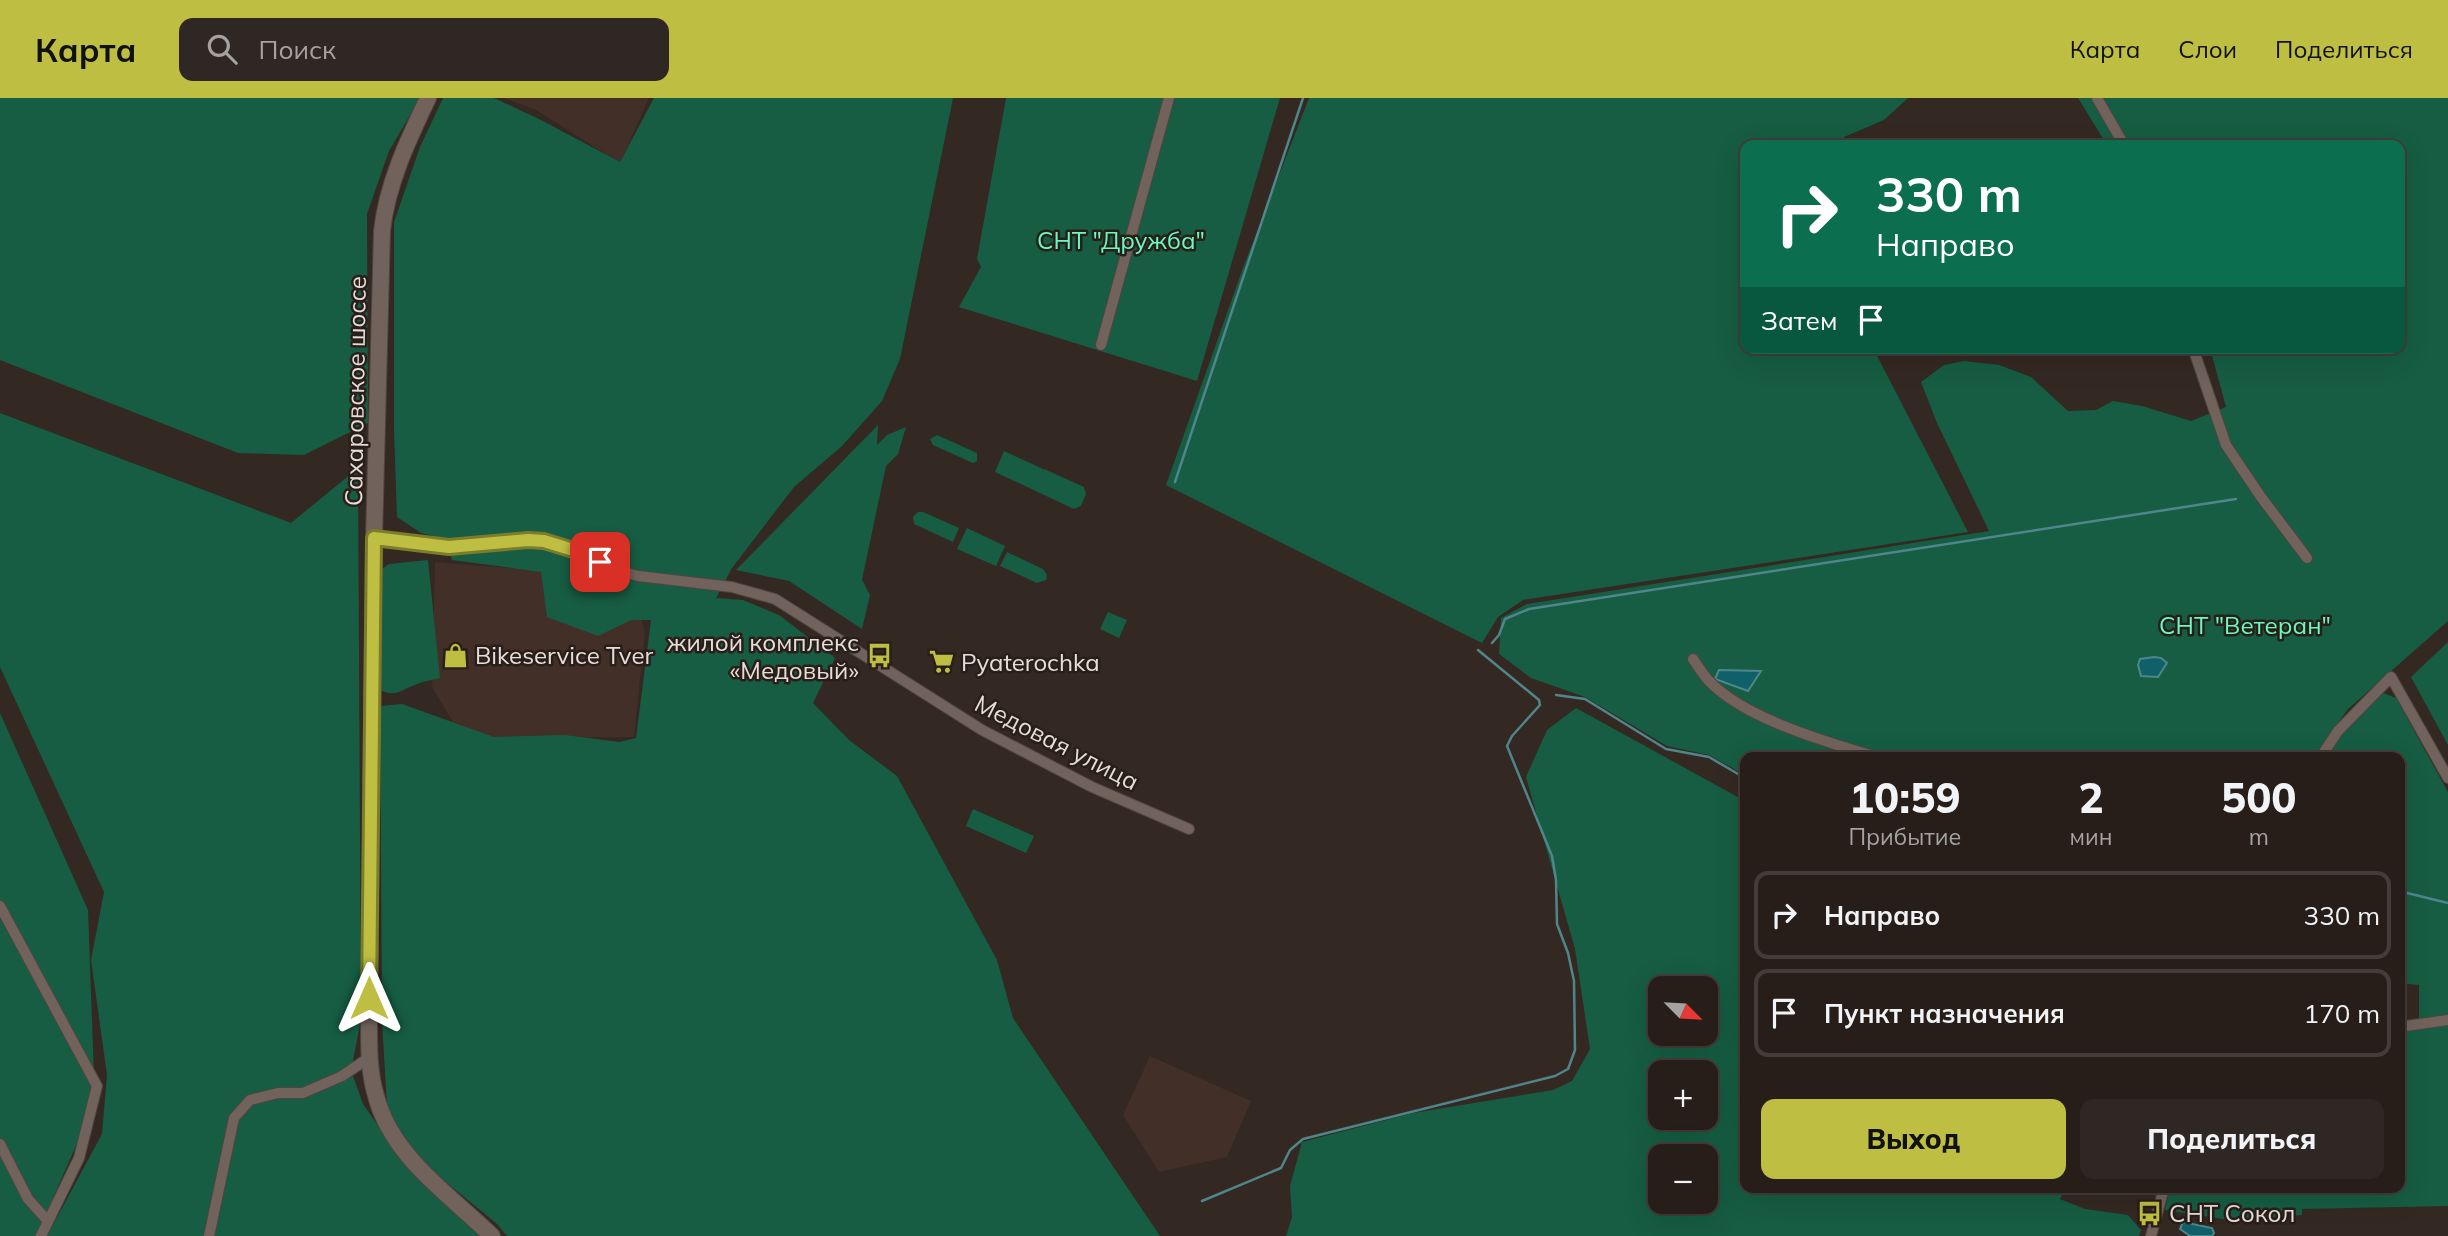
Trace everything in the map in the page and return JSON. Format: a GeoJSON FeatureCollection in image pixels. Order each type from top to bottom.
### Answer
{"type":"FeatureCollection","features":[{"type":"Feature","properties":{"kind":"main road","name":"Сахаровское шоссе"},"geometry":{"type":"LineString","coordinates":[[428,98],[401,158],[383,218],[374,538],[370,1057],[372,1082],[378,1105],[401,1148],[492,1236]]}},
{"type":"Feature","properties":{"kind":"street"},"geometry":{"type":"LineString","coordinates":[[1101,345],[1169,98]]}},
{"type":"Feature","properties":{"kind":"street"},"geometry":{"type":"LineString","coordinates":[[2097,98],[2121,140]]}},
{"type":"Feature","properties":{"kind":"street"},"geometry":{"type":"LineString","coordinates":[[2195,354],[2227,445],[2260,497],[2307,558]]}},
{"type":"Feature","properties":{"kind":"street","name":"Медовая улица"},"geometry":{"type":"LineString","coordinates":[[374,538],[449,547],[544,541],[583,553],[638,576],[744,590],[775,600],[1020,751],[1092,787],[1189,829]]}},
{"type":"Feature","properties":{"kind":"street"},"geometry":{"type":"LineString","coordinates":[[1693,659],[1709,681],[1760,715],[1861,752]]}},
{"type":"Feature","properties":{"kind":"street"},"geometry":{"type":"LineString","coordinates":[[2324,752],[2338,732],[2390,677],[2448,778]]}},
{"type":"Feature","properties":{"kind":"street"},"geometry":{"type":"LineString","coordinates":[[0,906],[97,1086],[79,1158],[41,1236]]}},
{"type":"Feature","properties":{"kind":"street"},"geometry":{"type":"LineString","coordinates":[[2405,1026],[2448,1020]]}},
{"type":"Feature","properties":{"kind":"street"},"geometry":{"type":"LineString","coordinates":[[209,1236],[234,1118],[250,1100],[278,1093],[303,1093],[342,1076],[370,1057]]}},
{"type":"Feature","properties":{"kind":"street"},"geometry":{"type":"LineString","coordinates":[[0,1144],[28,1199],[48,1221]]}},
{"type":"Feature","properties":{"kind":"street"},"geometry":{"type":"LineString","coordinates":[[2151,1236],[2164,1193]]}},
{"type":"Feature","properties":{"kind":"shaded area"},"geometry":{"type":"Polygon","coordinates":[[[504,98],[649,98],[620,163],[536,110],[504,98]]]}},
{"type":"Feature","properties":{"kind":"shaded area"},"geometry":{"type":"Polygon","coordinates":[[[435,562],[548,571],[635,600],[645,632],[634,737],[463,739],[432,687],[435,562]]]}},
{"type":"Feature","properties":{"kind":"shaded area"},"geometry":{"type":"Polygon","coordinates":[[[1150,1056],[1251,1101],[1227,1157],[1159,1172],[1123,1115],[1150,1056]]]}},
{"type":"Feature","properties":{"kind":"green space"},"geometry":{"type":"Polygon","coordinates":[[[0,98],[420,98],[389,151],[367,214],[368,423],[304,455],[238,453],[0,360],[0,98]]]}},
{"type":"Feature","properties":{"kind":"green space"},"geometry":{"type":"Polygon","coordinates":[[[443,98],[494,98],[620,162],[654,98],[953,98],[900,359],[882,401],[842,446],[794,487],[732,568],[716,598],[743,600],[779,615],[835,658],[813,703],[849,740],[897,776],[997,960],[1013,1018],[1160,1236],[507,1236],[497,1224],[424,1164],[403,1136],[387,1106],[382,1020],[380,706],[402,704],[494,737],[565,735],[619,742],[636,738],[651,620],[631,620],[598,636],[547,617],[541,572],[452,560],[447,540],[421,533],[397,517],[394,431],[394,222],[420,147],[443,98]]]}},
{"type":"Feature","properties":{"kind":"green space","name":"СНТ \"Дружба\""},"geometry":{"type":"Polygon","coordinates":[[[1006,98],[1280,98],[1197,381],[959,307],[981,267],[977,259],[1006,98]]]}},
{"type":"Feature","properties":{"kind":"green space"},"geometry":{"type":"Polygon","coordinates":[[[1309,98],[1908,98],[1884,120],[1844,137],[1843,140],[1740,140],[1740,354],[1876,354],[1968,532],[1523,600],[1498,617],[1482,643],[1166,485],[1243,268],[1309,98]]]}},
{"type":"Feature","properties":{"kind":"green space","name":"СНТ \"Ветеран\""},"geometry":{"type":"Polygon","coordinates":[[[2078,98],[2448,98],[2448,621],[2348,709],[2317,752],[1740,752],[1740,772],[1709,755],[1667,746],[1585,697],[1531,678],[1499,654],[1501,618],[1527,604],[1989,531],[1937,423],[1921,382],[1944,365],[1964,361],[1999,365],[2031,377],[2068,411],[2096,410],[2113,401],[2142,406],[2191,421],[2226,407],[2212,354],[2405,354],[2405,140],[2104,140],[2078,98]]]}},
{"type":"Feature","properties":{"kind":"green space"},"geometry":{"type":"Polygon","coordinates":[[[0,413],[291,523],[358,468],[361,1019],[352,1066],[340,1074],[301,1090],[276,1090],[252,1098],[253,1102],[278,1095],[304,1096],[343,1080],[352,1073],[363,1104],[406,1166],[481,1236],[47,1236],[102,1134],[107,1075],[91,960],[104,892],[0,667],[0,413]]]}},
{"type":"Feature","properties":{"kind":"green space"},"geometry":{"type":"Polygon","coordinates":[[[878,425],[877,445],[887,435],[906,427],[898,454],[886,466],[862,580],[870,595],[862,629],[789,581],[736,570],[878,425]]]}},
{"type":"Feature","properties":{"kind":"green space"},"geometry":{"type":"Polygon","coordinates":[[[937,435],[977,453],[977,461],[973,463],[933,445],[930,439],[937,435]]]}},
{"type":"Feature","properties":{"kind":"green space"},"geometry":{"type":"Polygon","coordinates":[[[1004,451],[1043,471],[1044,469],[1084,487],[1086,494],[1081,506],[1074,509],[995,472],[1004,451]]]}},
{"type":"Feature","properties":{"kind":"green space"},"geometry":{"type":"Polygon","coordinates":[[[918,512],[959,528],[953,542],[914,524],[913,517],[918,512]]]}},
{"type":"Feature","properties":{"kind":"green space"},"geometry":{"type":"Polygon","coordinates":[[[967,528],[1005,546],[996,566],[957,549],[967,528]]]}},
{"type":"Feature","properties":{"kind":"green space"},"geometry":{"type":"Polygon","coordinates":[[[1007,552],[1043,569],[1047,575],[1046,580],[1037,583],[1000,566],[1007,552]]]}},
{"type":"Feature","properties":{"kind":"green space"},"geometry":{"type":"Polygon","coordinates":[[[428,560],[440,678],[399,692],[380,690],[382,569],[389,564],[428,560]]]}},
{"type":"Feature","properties":{"kind":"green space"},"geometry":{"type":"Polygon","coordinates":[[[1108,612],[1127,620],[1119,638],[1100,629],[1108,612]]]}},
{"type":"Feature","properties":{"kind":"green space"},"geometry":{"type":"Polygon","coordinates":[[[2448,642],[2448,745],[2411,677],[2448,642]]]}},
{"type":"Feature","properties":{"kind":"green space"},"geometry":{"type":"Polygon","coordinates":[[[2381,692],[2396,698],[2448,792],[2448,1206],[2302,1209],[2302,1215],[2230,1220],[2165,1210],[2169,1193],[2405,1193],[2405,1023],[2419,1020],[2419,985],[2405,984],[2405,752],[2327,752],[2340,733],[2381,692]]]}},
{"type":"Feature","properties":{"kind":"green space"},"geometry":{"type":"Polygon","coordinates":[[[1576,708],[1740,798],[1740,1193],[2063,1193],[2060,1199],[2085,1209],[2128,1215],[2141,1230],[2139,1236],[1286,1236],[1292,1217],[1290,1186],[1302,1142],[1413,1113],[1553,1090],[1572,1081],[1590,1049],[1575,949],[1526,777],[1547,730],[1576,708]]]}},
{"type":"Feature","properties":{"kind":"green space"},"geometry":{"type":"Polygon","coordinates":[[[0,713],[88,910],[95,1103],[36,1236],[0,1236],[0,713]]]}},
{"type":"Feature","properties":{"kind":"green space"},"geometry":{"type":"Polygon","coordinates":[[[973,809],[1034,836],[1026,853],[966,826],[973,809]]]}},
{"type":"Feature","properties":{"kind":"water"},"geometry":{"type":"Polygon","coordinates":[[[2154,657],[2167,663],[2158,677],[2141,676],[2138,665],[2140,659],[2154,657]]]}},
{"type":"Feature","properties":{"kind":"water"},"geometry":{"type":"Polygon","coordinates":[[[1719,670],[1761,671],[1748,691],[1715,679],[1719,670]]]}},
{"type":"Feature","properties":{"kind":"water"},"geometry":{"type":"Polygon","coordinates":[[[2183,1222],[2212,1228],[2214,1233],[2212,1236],[2190,1236],[2180,1229],[2183,1222]]]}},
{"type":"Feature","properties":{"kind":"waterway"},"geometry":{"type":"LineString","coordinates":[[1175,482],[1303,98]]}},
{"type":"Feature","properties":{"kind":"waterway"},"geometry":{"type":"LineString","coordinates":[[1492,643],[1499,635],[1505,619],[1529,609],[2236,499]]}},
{"type":"Feature","properties":{"kind":"waterway"},"geometry":{"type":"LineString","coordinates":[[1202,1201],[1281,1168],[1290,1150],[1303,1139],[1555,1076],[1568,1069],[1575,1050],[1574,981],[1568,953],[1557,924],[1556,880],[1552,856],[1507,746],[1512,736],[1540,705],[1539,700],[1478,650]]}},
{"type":"Feature","properties":{"kind":"waterway"},"geometry":{"type":"LineString","coordinates":[[1556,695],[1585,699],[1666,749],[1709,757],[1740,775]]}},
{"type":"Feature","properties":{"kind":"waterway"},"geometry":{"type":"LineString","coordinates":[[2405,892],[2448,903]]}},
{"type":"Feature","properties":{"kind":"place","name":"Bikeservice Tver"},"geometry":{"type":"Point","coordinates":[455,655]}},
{"type":"Feature","properties":{"kind":"place","name":"жилой комплекс «Медовый»"},"geometry":{"type":"Point","coordinates":[879,656]}},
{"type":"Feature","properties":{"kind":"place","name":"Pyaterochka"},"geometry":{"type":"Point","coordinates":[941,662]}},
{"type":"Feature","properties":{"kind":"place","name":"СНТ Сокол"},"geometry":{"type":"Point","coordinates":[2149,1213]}},
{"type":"Feature","properties":{"kind":"route"},"geometry":{"type":"LineString","coordinates":[[369,998],[374,538],[449,547],[544,541],[583,553],[600,562]]}}]}
